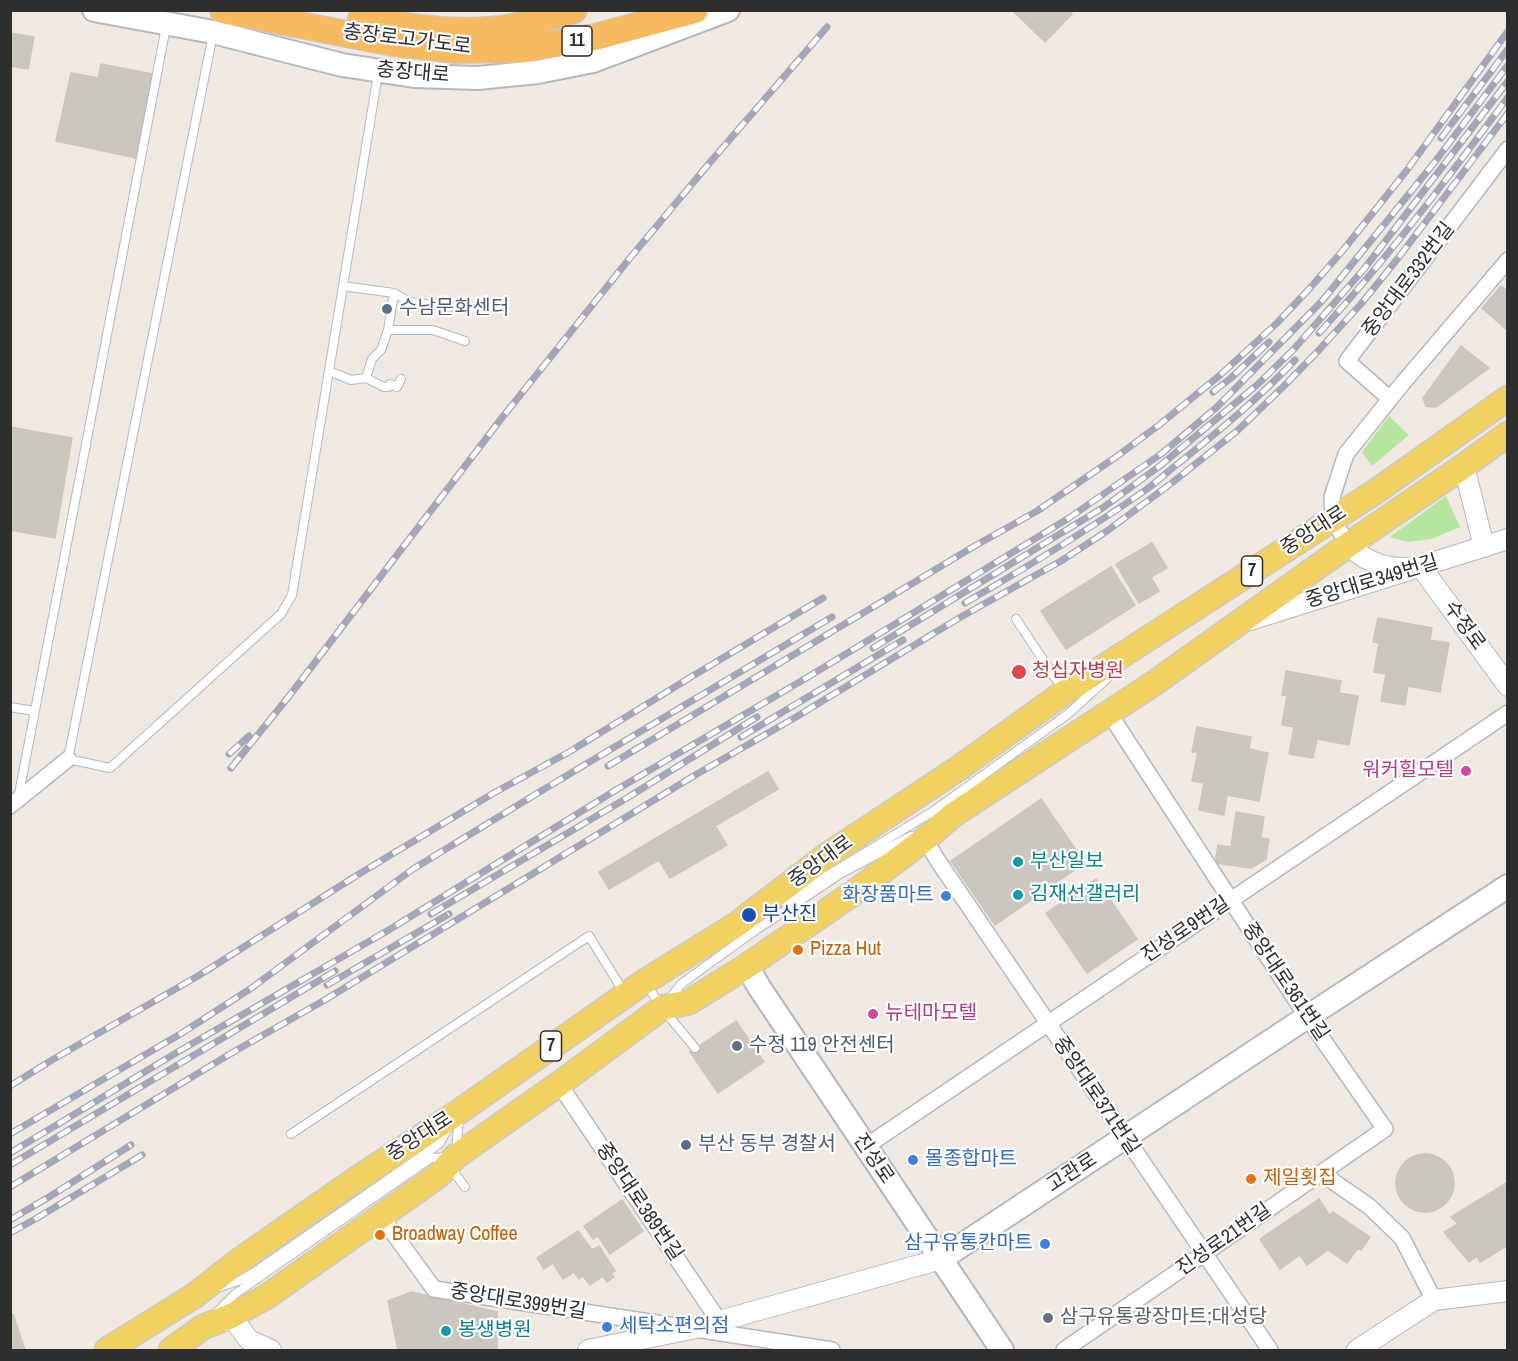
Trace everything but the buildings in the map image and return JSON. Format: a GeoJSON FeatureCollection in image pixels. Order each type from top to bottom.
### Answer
{"type":"FeatureCollection","features":[{"type":"Feature","properties":{"kind":"highway","name":"충장로고가도로"},"geometry":{"type":"LineString","coordinates":[[313,10],[389,24],[457,33],[526,49],[595,38],[695,10]]}},
{"type":"Feature","properties":{"kind":"highway","name":"충장로고가도로"},"geometry":{"type":"LineString","coordinates":[[394,10],[457,33],[514,15],[567,10]]}},
{"type":"Feature","properties":{"kind":"highway","name":"충장로고가도로"},"geometry":{"type":"LineString","coordinates":[[218,21],[393,43],[510,27],[574,10]]}},
{"type":"Feature","properties":{"kind":"main road","name":"충장대로"},"geometry":{"type":"LineString","coordinates":[[94,10],[166,24],[218,21],[342,65],[414,76],[478,78],[538,72],[593,61],[728,10]]}},
{"type":"Feature","properties":{"kind":"main road","name":"중앙대로"},"geometry":{"type":"LineString","coordinates":[[107,1350],[194,1296],[240,1260],[460,1111],[635,988],[736,925],[826,856],[959,768],[1065,692],[1375,492],[1508,398]]}},
{"type":"Feature","properties":{"kind":"main road","name":"중앙대로"},"geometry":{"type":"LineString","coordinates":[[171,1350],[203,1327],[231,1316],[266,1297],[436,1178],[455,1157],[662,1008],[689,1002],[747,966],[852,894],[925,839],[953,814],[1153,684],[1508,434]]}},
{"type":"Feature","properties":{"kind":"main road","name":"고관로"},"geometry":{"type":"LineString","coordinates":[[941,1259],[1508,886]]}},
{"type":"Feature","properties":{"kind":"main road","name":"진성로"},"geometry":{"type":"LineString","coordinates":[[747,966],[865,1147],[1002,1350]]}},
{"type":"Feature","properties":{"kind":"street"},"geometry":{"type":"LineString","coordinates":[[1502,169],[1508,149]]}},
{"type":"Feature","properties":{"kind":"street","name":"중앙대로332번길"},"geometry":{"type":"LineString","coordinates":[[1390,399],[1347,361],[1502,169]]}},
{"type":"Feature","properties":{"kind":"street"},"geometry":{"type":"LineString","coordinates":[[1421,567],[1398,568],[1373,562],[1357,554],[1348,545],[1334,519],[1332,496],[1346,454],[1508,260]]}},
{"type":"Feature","properties":{"kind":"street"},"geometry":{"type":"LineString","coordinates":[[1464,466],[1484,547]]}},
{"type":"Feature","properties":{"kind":"street","name":"중앙대로349번길"},"geometry":{"type":"LineString","coordinates":[[1237,624],[1508,539]]}},
{"type":"Feature","properties":{"kind":"street","name":"수정로"},"geometry":{"type":"LineString","coordinates":[[1421,567],[1508,686]]}},
{"type":"Feature","properties":{"kind":"street","name":"중앙대로361번길"},"geometry":{"type":"LineString","coordinates":[[1108,713],[1308,1017],[1385,1129]]}},
{"type":"Feature","properties":{"kind":"street","name":"진성로9번길"},"geometry":{"type":"LineString","coordinates":[[865,1147],[1508,713]]}},
{"type":"Feature","properties":{"kind":"street"},"geometry":{"type":"LineString","coordinates":[[14,803],[68,759]]}},
{"type":"Feature","properties":{"kind":"street","name":"중앙대로371번길"},"geometry":{"type":"LineString","coordinates":[[925,839],[1047,1024],[1270,1350]]}},
{"type":"Feature","properties":{"kind":"street","name":"중앙대로389번길"},"geometry":{"type":"LineString","coordinates":[[559,1084],[719,1321]]}},
{"type":"Feature","properties":{"kind":"street","name":"진성로21번길"},"geometry":{"type":"LineString","coordinates":[[1064,1350],[1385,1129]]}},
{"type":"Feature","properties":{"kind":"street"},"geometry":{"type":"LineString","coordinates":[[1321,1173],[1370,1207],[1402,1238],[1434,1300]]}},
{"type":"Feature","properties":{"kind":"street","name":"중앙대로399번길"},"geometry":{"type":"LineString","coordinates":[[381,1215],[434,1288],[691,1329],[760,1344],[832,1350]]}},
{"type":"Feature","properties":{"kind":"street","name":"고관로"},"geometry":{"type":"LineString","coordinates":[[588,1350],[617,1347],[691,1329],[941,1259]]}},
{"type":"Feature","properties":{"kind":"street"},"geometry":{"type":"LineString","coordinates":[[1357,1350],[1434,1300],[1508,1292]]}},
{"type":"Feature","properties":{"kind":"street"},"geometry":{"type":"LineString","coordinates":[[231,1316],[249,1340],[271,1350]]}},
{"type":"Feature","properties":{"kind":"lane"},"geometry":{"type":"LineString","coordinates":[[218,21],[68,759],[111,768],[281,614],[292,595],[378,70]]}},
{"type":"Feature","properties":{"kind":"lane"},"geometry":{"type":"LineString","coordinates":[[14,803],[34,711],[166,24]]}},
{"type":"Feature","properties":{"kind":"lane"},"geometry":{"type":"LineString","coordinates":[[343,286],[394,294],[409,302],[452,307]]}},
{"type":"Feature","properties":{"kind":"lane"},"geometry":{"type":"LineString","coordinates":[[366,378],[372,359],[381,350],[388,330],[394,294]]}},
{"type":"Feature","properties":{"kind":"lane"},"geometry":{"type":"LineString","coordinates":[[388,330],[433,330],[465,341]]}},
{"type":"Feature","properties":{"kind":"lane"},"geometry":{"type":"LineString","coordinates":[[328,371],[351,380],[366,378],[384,387],[389,387],[390,384],[397,387],[401,379]]}},
{"type":"Feature","properties":{"kind":"lane"},"geometry":{"type":"LineString","coordinates":[[1016,619],[1065,692]]}},
{"type":"Feature","properties":{"kind":"lane"},"geometry":{"type":"LineString","coordinates":[[736,925],[787,900],[932,812],[1068,714],[1159,632]]}},
{"type":"Feature","properties":{"kind":"lane"},"geometry":{"type":"LineString","coordinates":[[10,707],[34,711]]}},
{"type":"Feature","properties":{"kind":"lane"},"geometry":{"type":"LineString","coordinates":[[662,1008],[681,984],[840,874],[953,814]]}},
{"type":"Feature","properties":{"kind":"lane"},"geometry":{"type":"LineString","coordinates":[[291,1134],[589,936],[635,988],[662,1008],[695,1048]]}},
{"type":"Feature","properties":{"kind":"lane"},"geometry":{"type":"LineString","coordinates":[[460,1111],[455,1174],[465,1187]]}},
{"type":"Feature","properties":{"kind":"lane"},"geometry":{"type":"LineString","coordinates":[[203,1327],[235,1294],[431,1158],[455,1157]]}},
{"type":"Feature","properties":{"kind":"green space"},"geometry":{"type":"Polygon","coordinates":[[[1389,416],[1409,435],[1372,466],[1362,452],[1389,416]]]}},
{"type":"Feature","properties":{"kind":"green space"},"geometry":{"type":"Polygon","coordinates":[[[1446,496],[1460,527],[1431,539],[1408,542],[1390,537],[1446,496]]]}},
{"type":"Feature","properties":{"kind":"railway"},"geometry":{"type":"LineString","coordinates":[[231,768],[290,695],[501,419],[630,258],[827,27]]}},
{"type":"Feature","properties":{"kind":"railway"},"geometry":{"type":"LineString","coordinates":[[608,766],[1037,511],[1159,425],[1219,376],[1277,323],[1311,287],[1407,170],[1508,31]]}},
{"type":"Feature","properties":{"kind":"railway"},"geometry":{"type":"LineString","coordinates":[[1441,138],[1508,49]]}},
{"type":"Feature","properties":{"kind":"railway"},"geometry":{"type":"LineString","coordinates":[[10,1153],[176,1053],[387,931],[616,790],[808,677],[1069,518],[1161,454],[1217,407],[1322,301],[1434,163],[1508,65]]}},
{"type":"Feature","properties":{"kind":"railway"},"geometry":{"type":"LineString","coordinates":[[873,648],[1104,507],[1161,465],[1257,385],[1294,349],[1364,269],[1508,81]]}},
{"type":"Feature","properties":{"kind":"railway"},"geometry":{"type":"LineString","coordinates":[[1319,333],[1393,247],[1508,97]]}},
{"type":"Feature","properties":{"kind":"railway"},"geometry":{"type":"LineString","coordinates":[[10,1187],[235,1051],[323,1001],[697,774],[959,618],[1061,561],[1107,531],[1237,431],[1318,351],[1361,304],[1399,257],[1508,113]]}},
{"type":"Feature","properties":{"kind":"railway"},"geometry":{"type":"LineString","coordinates":[[1213,392],[1269,342]]}},
{"type":"Feature","properties":{"kind":"railway"},"geometry":{"type":"LineString","coordinates":[[965,603],[1058,548],[1147,489],[1239,413],[1295,360]]}},
{"type":"Feature","properties":{"kind":"railway"},"geometry":{"type":"LineString","coordinates":[[10,1086],[198,976],[359,874],[492,794],[569,752],[823,598]]}},
{"type":"Feature","properties":{"kind":"railway"},"geometry":{"type":"LineString","coordinates":[[10,1134],[182,1033],[250,989],[413,869],[832,617]]}},
{"type":"Feature","properties":{"kind":"railway"},"geometry":{"type":"LineString","coordinates":[[741,737],[903,640]]}},
{"type":"Feature","properties":{"kind":"railway"},"geometry":{"type":"LineString","coordinates":[[431,914],[627,798],[757,717]]}},
{"type":"Feature","properties":{"kind":"railway"},"geometry":{"type":"LineString","coordinates":[[229,754],[249,736]]}},
{"type":"Feature","properties":{"kind":"railway"},"geometry":{"type":"LineString","coordinates":[[327,985],[449,914]]}},
{"type":"Feature","properties":{"kind":"railway"},"geometry":{"type":"LineString","coordinates":[[10,1165],[335,971]]}},
{"type":"Feature","properties":{"kind":"railway"},"geometry":{"type":"LineString","coordinates":[[10,1220],[131,1145]]}},
{"type":"Feature","properties":{"kind":"railway"},"geometry":{"type":"LineString","coordinates":[[10,1233],[142,1155]]}},
{"type":"Feature","properties":{"kind":"place","name":"수남문화센터"},"geometry":{"type":"Point","coordinates":[387,309]}},
{"type":"Feature","properties":{"kind":"place","name":"청십자병원"},"geometry":{"type":"Point","coordinates":[1019,672]}},
{"type":"Feature","properties":{"kind":"place","name":"워커힐모텔"},"geometry":{"type":"Point","coordinates":[1466,771]}},
{"type":"Feature","properties":{"kind":"place","name":"부산일보"},"geometry":{"type":"Point","coordinates":[1018,862]}},
{"type":"Feature","properties":{"kind":"place","name":"김재선갤러리"},"geometry":{"type":"Point","coordinates":[1018,895]}},
{"type":"Feature","properties":{"kind":"place","name":"화장품마트"},"geometry":{"type":"Point","coordinates":[946,896]}},
{"type":"Feature","properties":{"kind":"place","name":"부산진"},"geometry":{"type":"Point","coordinates":[749,915]}},
{"type":"Feature","properties":{"kind":"place","name":"Pizza Hut"},"geometry":{"type":"Point","coordinates":[798,950]}},
{"type":"Feature","properties":{"kind":"place","name":"뉴테마모텔"},"geometry":{"type":"Point","coordinates":[873,1014]}},
{"type":"Feature","properties":{"kind":"place","name":"수정 119 안전센터"},"geometry":{"type":"Point","coordinates":[737,1046]}},
{"type":"Feature","properties":{"kind":"place","name":"부산 동부 경찰서"},"geometry":{"type":"Point","coordinates":[686,1145]}},
{"type":"Feature","properties":{"kind":"place","name":"몰종합마트"},"geometry":{"type":"Point","coordinates":[913,1160]}},
{"type":"Feature","properties":{"kind":"place","name":"제일횟집"},"geometry":{"type":"Point","coordinates":[1251,1179]}},
{"type":"Feature","properties":{"kind":"place","name":"Broadway Coffee"},"geometry":{"type":"Point","coordinates":[380,1235]}},
{"type":"Feature","properties":{"kind":"place","name":"삼구유통칸마트"},"geometry":{"type":"Point","coordinates":[1045,1244]}},
{"type":"Feature","properties":{"kind":"place","name":"삼구유통광장마트;대성당"},"geometry":{"type":"Point","coordinates":[1048,1318]}},
{"type":"Feature","properties":{"kind":"place","name":"세탁소편의점"},"geometry":{"type":"Point","coordinates":[607,1327]}},
{"type":"Feature","properties":{"kind":"place","name":"봉생병원"},"geometry":{"type":"Point","coordinates":[446,1331]}}]}
